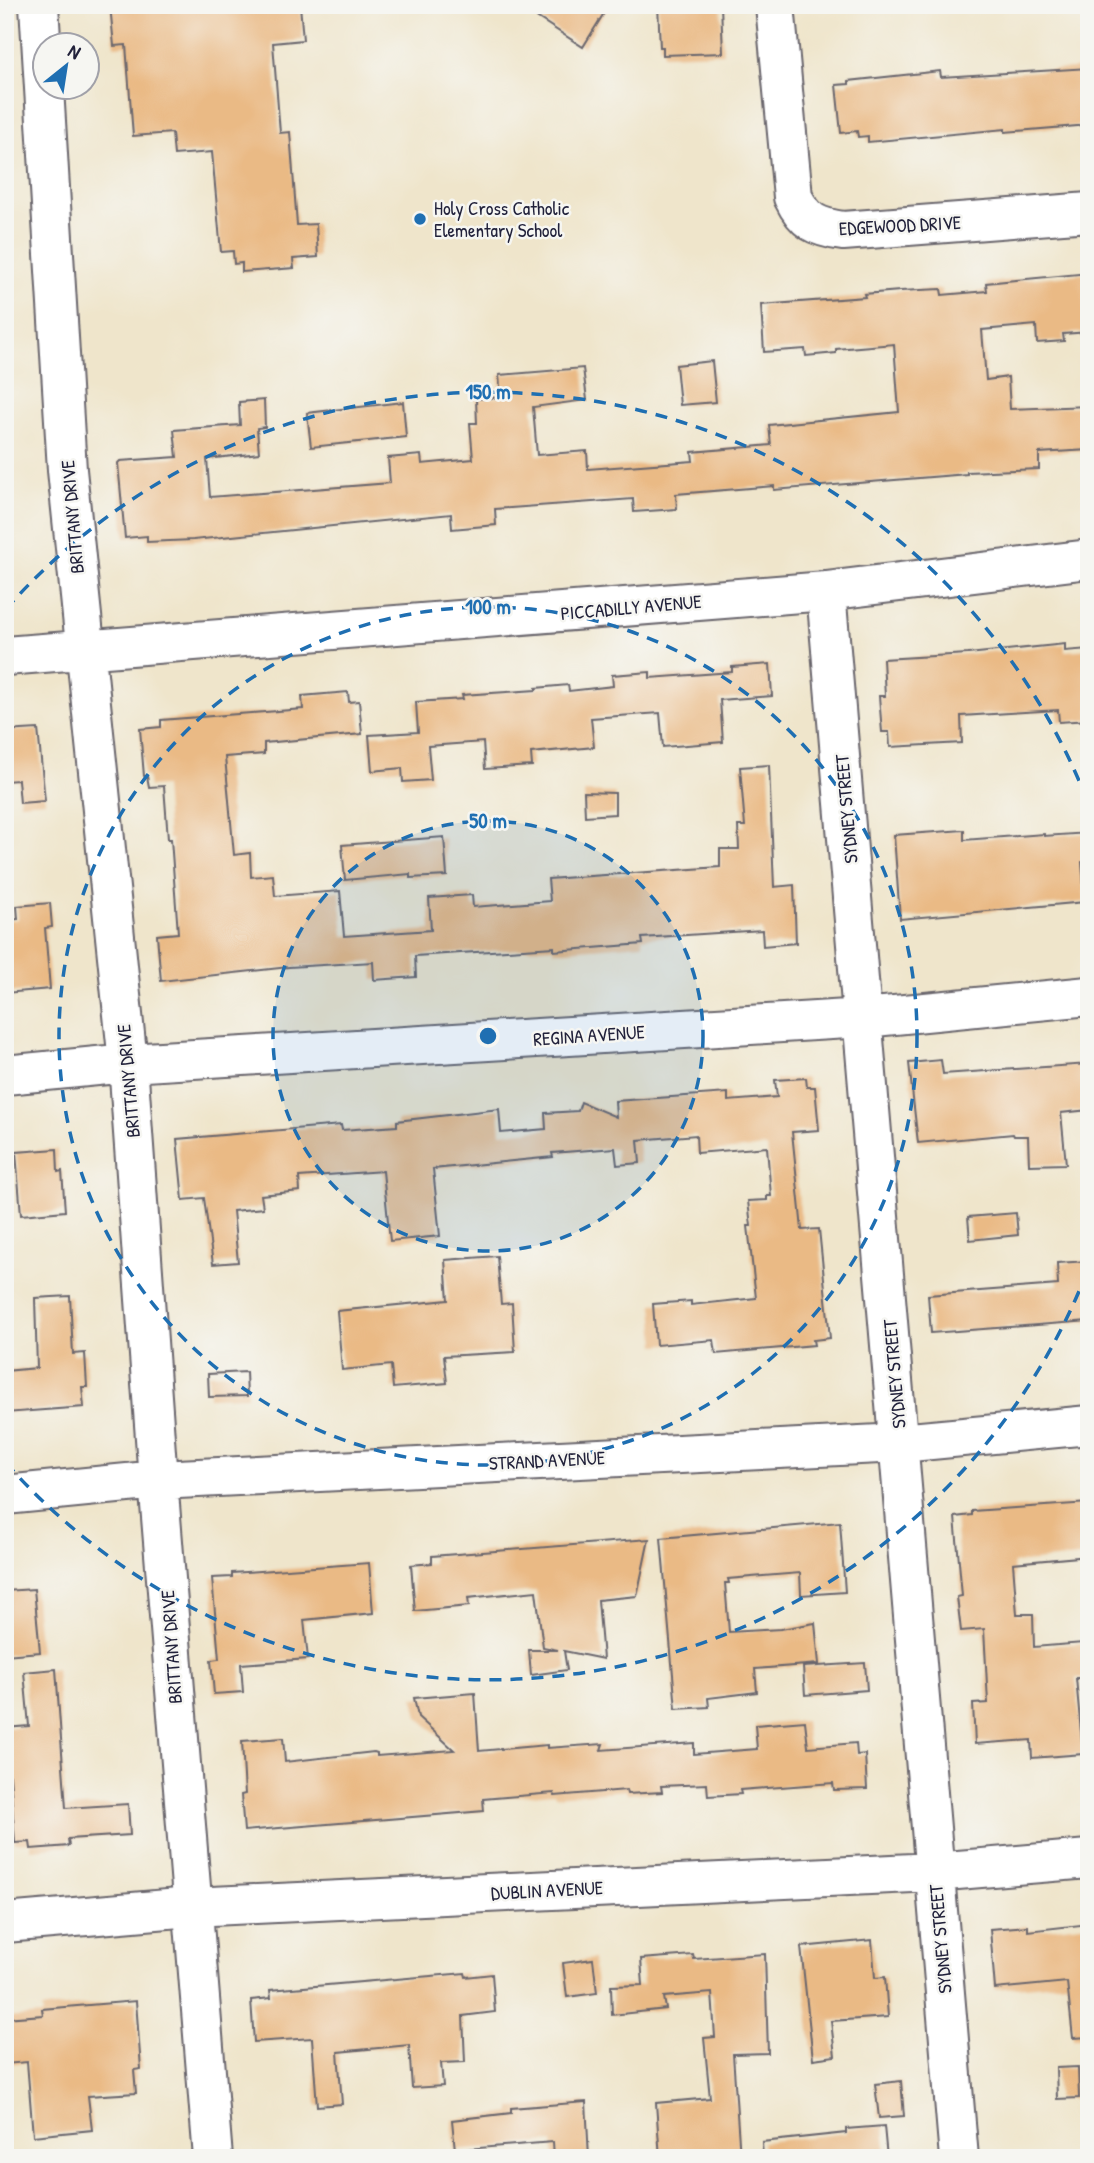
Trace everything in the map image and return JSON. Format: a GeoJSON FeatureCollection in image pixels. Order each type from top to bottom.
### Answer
{"type":"FeatureCollection","features":[{"type":"Feature","properties":{"kind":"street","name":"BRITTANY DRIVE"},"geometry":{"type":"LineString","coordinates":[[39,5],[67,470],[128,1063],[191,1907],[213,2158]]}},
{"type":"Feature","properties":{"kind":"street","name":"EDGEWOOD DRIVE"},"geometry":{"type":"LineString","coordinates":[[775,5],[793,197],[800,212],[812,223],[826,229],[843,231],[1089,212]]}},
{"type":"Feature","properties":{"kind":"street","name":"PICCADILLY AVENUE"},"geometry":{"type":"LineString","coordinates":[[5,656],[826,591],[1089,559]]}},
{"type":"Feature","properties":{"kind":"street","name":"SYDNEY STREET"},"geometry":{"type":"LineString","coordinates":[[826,591],[959,2158]]}},
{"type":"Feature","properties":{"kind":"street","name":"REGINA AVENUE"},"geometry":{"type":"LineString","coordinates":[[5,1074],[128,1063],[864,1018],[1089,996]]}},
{"type":"Feature","properties":{"kind":"street","name":"STRAND AVENUE"},"geometry":{"type":"LineString","coordinates":[[5,1495],[158,1479],[900,1443],[1089,1425]]}},
{"type":"Feature","properties":{"kind":"street","name":"DUBLIN AVENUE"},"geometry":{"type":"LineString","coordinates":[[5,1923],[191,1907],[934,1872],[1089,1859]]}},
{"type":"Feature","properties":{"kind":"building"},"geometry":{"type":"Polygon","coordinates":[[[110,5],[300,5],[303,40],[273,43],[280,133],[290,132],[297,225],[316,224],[318,257],[293,259],[294,268],[242,272],[242,263],[234,264],[233,251],[221,252],[212,152],[174,155],[172,133],[133,136],[126,45],[114,46],[110,5]]]}},
{"type":"Feature","properties":{"kind":"building"},"geometry":{"type":"Polygon","coordinates":[[[518,5],[609,5],[583,47],[518,5]]]}},
{"type":"Feature","properties":{"kind":"building"},"geometry":{"type":"Polygon","coordinates":[[[658,5],[721,5],[723,53],[663,55],[663,47],[660,47],[658,5]]]}},
{"type":"Feature","properties":{"kind":"building"},"geometry":{"type":"Polygon","coordinates":[[[1089,68],[1089,125],[1005,132],[1005,129],[868,142],[868,136],[858,137],[857,131],[841,133],[836,85],[849,84],[849,81],[940,71],[941,77],[1089,68]]]}},
{"type":"Feature","properties":{"kind":"building"},"geometry":{"type":"Polygon","coordinates":[[[1089,273],[1089,332],[1063,334],[1064,341],[1037,343],[1036,325],[982,330],[986,380],[1008,377],[1010,409],[1089,406],[1089,450],[1039,453],[1039,469],[967,472],[774,490],[774,486],[676,494],[677,509],[634,512],[633,499],[495,509],[496,525],[452,529],[451,514],[193,540],[147,542],[147,536],[125,538],[118,463],[177,457],[174,430],[240,425],[239,402],[264,400],[265,427],[257,428],[259,453],[207,459],[210,497],[390,483],[388,458],[421,455],[422,464],[473,459],[470,423],[477,423],[476,399],[501,397],[499,375],[583,368],[587,400],[533,407],[537,455],[587,451],[588,469],[693,461],[692,452],[771,445],[769,425],[899,412],[894,344],[836,349],[836,353],[806,356],[805,349],[764,352],[761,305],[865,297],[864,294],[900,291],[941,289],[942,295],[987,291],[986,283],[1089,273]]]}},
{"type":"Feature","properties":{"kind":"building"},"geometry":{"type":"Polygon","coordinates":[[[712,361],[716,402],[680,405],[676,365],[712,361]]]}},
{"type":"Feature","properties":{"kind":"building"},"geometry":{"type":"Polygon","coordinates":[[[403,402],[406,437],[311,447],[307,413],[403,402]]]}},
{"type":"Feature","properties":{"kind":"building"},"geometry":{"type":"Polygon","coordinates":[[[1065,644],[1065,651],[1089,649],[1089,720],[1059,722],[1058,710],[961,716],[962,743],[890,747],[889,732],[882,732],[879,696],[885,696],[883,659],[1065,644]]]}},
{"type":"Feature","properties":{"kind":"building"},"geometry":{"type":"Polygon","coordinates":[[[770,664],[772,696],[720,700],[723,742],[663,747],[660,713],[591,718],[594,747],[531,753],[532,766],[485,769],[483,742],[428,746],[431,780],[403,782],[402,768],[372,771],[369,735],[418,732],[416,702],[463,699],[462,695],[568,685],[569,691],[613,686],[612,675],[650,672],[650,678],[732,672],[732,667],[770,664]]]}},
{"type":"Feature","properties":{"kind":"building"},"geometry":{"type":"Polygon","coordinates":[[[348,692],[349,702],[359,701],[362,734],[264,743],[264,754],[225,757],[234,855],[250,853],[251,877],[273,875],[275,896],[340,891],[344,936],[431,930],[429,898],[472,895],[473,907],[550,901],[548,879],[720,867],[720,849],[739,849],[738,826],[745,826],[740,767],[769,765],[774,887],[794,885],[796,943],[763,946],[762,930],[642,938],[643,944],[554,951],[554,947],[415,956],[416,977],[374,980],[373,962],[289,967],[161,981],[157,935],[178,933],[171,839],[168,839],[164,786],[149,787],[147,776],[144,776],[140,729],[161,727],[161,720],[303,709],[302,696],[348,692]]]}},
{"type":"Feature","properties":{"kind":"building"},"geometry":{"type":"Polygon","coordinates":[[[38,729],[45,801],[20,803],[18,780],[5,781],[5,731],[38,729]]]}},
{"type":"Feature","properties":{"kind":"building"},"geometry":{"type":"Polygon","coordinates":[[[584,792],[615,793],[615,814],[585,816],[584,792]]]}},
{"type":"Feature","properties":{"kind":"building"},"geometry":{"type":"Polygon","coordinates":[[[964,830],[964,840],[1089,833],[1089,861],[1082,862],[1085,902],[900,919],[894,835],[964,830]]]}},
{"type":"Feature","properties":{"kind":"building"},"geometry":{"type":"Polygon","coordinates":[[[444,837],[447,876],[410,878],[410,874],[345,880],[342,845],[444,837]]]}},
{"type":"Feature","properties":{"kind":"building"},"geometry":{"type":"Polygon","coordinates":[[[50,903],[52,927],[45,928],[50,989],[5,993],[5,920],[18,919],[17,906],[50,903]]]}},
{"type":"Feature","properties":{"kind":"building"},"geometry":{"type":"Polygon","coordinates":[[[941,1060],[943,1074],[1089,1064],[1089,1110],[1061,1113],[1066,1164],[1029,1165],[1028,1136],[1013,1134],[918,1143],[909,1063],[941,1060]]]}},
{"type":"Feature","properties":{"kind":"building"},"geometry":{"type":"Polygon","coordinates":[[[806,1078],[807,1087],[815,1087],[819,1130],[792,1132],[802,1230],[819,1229],[830,1338],[813,1340],[814,1345],[716,1354],[714,1340],[656,1345],[653,1304],[691,1301],[691,1305],[756,1298],[748,1201],[767,1200],[767,1196],[771,1196],[767,1147],[697,1153],[696,1135],[638,1140],[640,1163],[617,1165],[615,1148],[552,1153],[553,1157],[433,1169],[440,1236],[390,1241],[383,1171],[299,1177],[300,1191],[261,1195],[263,1208],[233,1211],[238,1262],[213,1264],[204,1198],[183,1200],[177,1139],[341,1125],[342,1130],[397,1126],[397,1121],[499,1109],[501,1133],[546,1129],[545,1113],[578,1111],[581,1102],[616,1117],[615,1101],[728,1093],[728,1101],[777,1097],[775,1080],[806,1078]]]}},
{"type":"Feature","properties":{"kind":"building"},"geometry":{"type":"Polygon","coordinates":[[[57,1149],[58,1172],[62,1171],[65,1211],[21,1215],[16,1152],[57,1149]]]}},
{"type":"Feature","properties":{"kind":"building"},"geometry":{"type":"Polygon","coordinates":[[[1016,1213],[1018,1235],[970,1240],[968,1217],[1016,1213]]]}},
{"type":"Feature","properties":{"kind":"building"},"geometry":{"type":"Polygon","coordinates":[[[497,1256],[501,1304],[512,1303],[515,1352],[444,1356],[447,1383],[393,1388],[391,1365],[342,1370],[337,1311],[448,1300],[445,1260],[497,1256]]]}},
{"type":"Feature","properties":{"kind":"building"},"geometry":{"type":"Polygon","coordinates":[[[1089,1261],[1089,1321],[931,1333],[928,1295],[1058,1285],[1057,1263],[1089,1261]]]}},
{"type":"Feature","properties":{"kind":"building"},"geometry":{"type":"Polygon","coordinates":[[[70,1296],[73,1354],[85,1353],[87,1387],[82,1387],[84,1407],[5,1413],[5,1371],[37,1368],[35,1298],[70,1296]]]}},
{"type":"Feature","properties":{"kind":"building"},"geometry":{"type":"Polygon","coordinates":[[[246,1372],[247,1396],[209,1397],[208,1374],[246,1372]]]}},
{"type":"Feature","properties":{"kind":"building"},"geometry":{"type":"Polygon","coordinates":[[[1089,1503],[1089,1556],[1013,1563],[1017,1614],[1033,1614],[1034,1647],[1083,1643],[1085,1678],[1076,1678],[1083,1754],[1032,1758],[1031,1740],[975,1744],[973,1704],[988,1703],[984,1629],[961,1631],[957,1597],[962,1596],[955,1517],[972,1515],[972,1511],[1089,1503]]]}},
{"type":"Feature","properties":{"kind":"building"},"geometry":{"type":"Polygon","coordinates":[[[840,1522],[845,1592],[801,1595],[800,1573],[728,1579],[729,1583],[725,1583],[729,1632],[781,1629],[815,1623],[819,1664],[755,1669],[757,1692],[708,1698],[709,1707],[676,1709],[661,1538],[840,1522]]]}},
{"type":"Feature","properties":{"kind":"building"},"geometry":{"type":"Polygon","coordinates":[[[649,1539],[637,1596],[598,1600],[603,1659],[564,1651],[567,1670],[531,1675],[529,1650],[558,1650],[543,1647],[536,1591],[468,1598],[469,1606],[415,1611],[411,1565],[432,1563],[432,1556],[649,1539]]]}},
{"type":"Feature","properties":{"kind":"building"},"geometry":{"type":"Polygon","coordinates":[[[369,1563],[373,1613],[304,1620],[308,1659],[241,1664],[243,1692],[214,1694],[211,1660],[219,1659],[212,1578],[232,1577],[232,1573],[369,1563]]]}},
{"type":"Feature","properties":{"kind":"building"},"geometry":{"type":"Polygon","coordinates":[[[34,1589],[40,1652],[5,1655],[5,1591],[34,1589]]]}},
{"type":"Feature","properties":{"kind":"building"},"geometry":{"type":"Polygon","coordinates":[[[865,1663],[867,1690],[805,1695],[803,1667],[865,1663]]]}},
{"type":"Feature","properties":{"kind":"building"},"geometry":{"type":"Polygon","coordinates":[[[56,1669],[66,1808],[128,1804],[130,1835],[68,1839],[69,1846],[31,1849],[30,1842],[15,1843],[10,1776],[5,1777],[5,1728],[29,1726],[24,1672],[56,1669]]]}},
{"type":"Feature","properties":{"kind":"building"},"geometry":{"type":"Polygon","coordinates":[[[475,1693],[479,1751],[547,1745],[547,1748],[603,1744],[601,1750],[694,1743],[694,1754],[757,1749],[755,1725],[805,1721],[808,1747],[856,1743],[857,1755],[865,1754],[867,1789],[834,1790],[833,1783],[740,1790],[741,1794],[708,1796],[707,1784],[661,1786],[662,1792],[627,1794],[626,1790],[555,1796],[554,1793],[483,1799],[484,1811],[244,1831],[241,1795],[245,1794],[242,1741],[283,1738],[285,1762],[374,1752],[377,1756],[454,1750],[418,1717],[414,1698],[475,1693]]]}},
{"type":"Feature","properties":{"kind":"building"},"geometry":{"type":"Polygon","coordinates":[[[1089,1924],[1089,2037],[1073,2038],[1067,1982],[995,1989],[990,1929],[1028,1926],[1028,1931],[1089,1924]]]}},
{"type":"Feature","properties":{"kind":"building"},"geometry":{"type":"Polygon","coordinates":[[[872,1940],[875,1978],[885,1977],[888,2017],[831,2021],[835,2056],[813,2059],[801,1947],[872,1940]]]}},
{"type":"Feature","properties":{"kind":"building"},"geometry":{"type":"Polygon","coordinates":[[[765,1954],[768,2053],[733,2054],[740,2158],[660,2158],[656,2103],[710,2098],[704,2038],[715,2037],[712,1993],[664,1997],[666,2009],[612,2015],[611,1986],[643,1985],[641,1959],[693,1955],[694,1959],[765,1954]]]}},
{"type":"Feature","properties":{"kind":"building"},"geometry":{"type":"Polygon","coordinates":[[[593,1959],[597,1993],[567,1997],[563,1963],[593,1959]]]}},
{"type":"Feature","properties":{"kind":"building"},"geometry":{"type":"Polygon","coordinates":[[[465,1973],[466,1977],[492,1974],[495,2012],[463,2016],[465,2062],[441,2063],[443,2086],[412,2088],[409,2045],[338,2052],[342,2104],[317,2106],[312,2038],[254,2042],[251,2000],[271,1998],[270,1990],[465,1973]]]}},
{"type":"Feature","properties":{"kind":"building"},"geometry":{"type":"Polygon","coordinates":[[[136,2001],[141,2069],[134,2070],[136,2093],[88,2096],[92,2130],[33,2136],[27,2062],[5,2064],[5,2018],[43,2015],[42,2009],[136,2001]]]}},
{"type":"Feature","properties":{"kind":"building"},"geometry":{"type":"Polygon","coordinates":[[[1078,2067],[1079,2098],[1057,2099],[1056,2068],[1078,2067]]]}},
{"type":"Feature","properties":{"kind":"building"},"geometry":{"type":"Polygon","coordinates":[[[901,2081],[904,2116],[879,2118],[875,2084],[901,2081]]]}},
{"type":"Feature","properties":{"kind":"building"},"geometry":{"type":"Polygon","coordinates":[[[586,2102],[589,2158],[554,2158],[553,2142],[455,2150],[452,2120],[511,2113],[511,2108],[586,2102]]]}},
{"type":"Feature","properties":{"kind":"building"},"geometry":{"type":"Polygon","coordinates":[[[884,2126],[887,2158],[763,2158],[762,2142],[884,2126]]]}},
{"type":"Feature","properties":{"kind":"place","name":"Holy Cross Catholic Elementary School"},"geometry":{"type":"Point","coordinates":[420,219]}}]}
